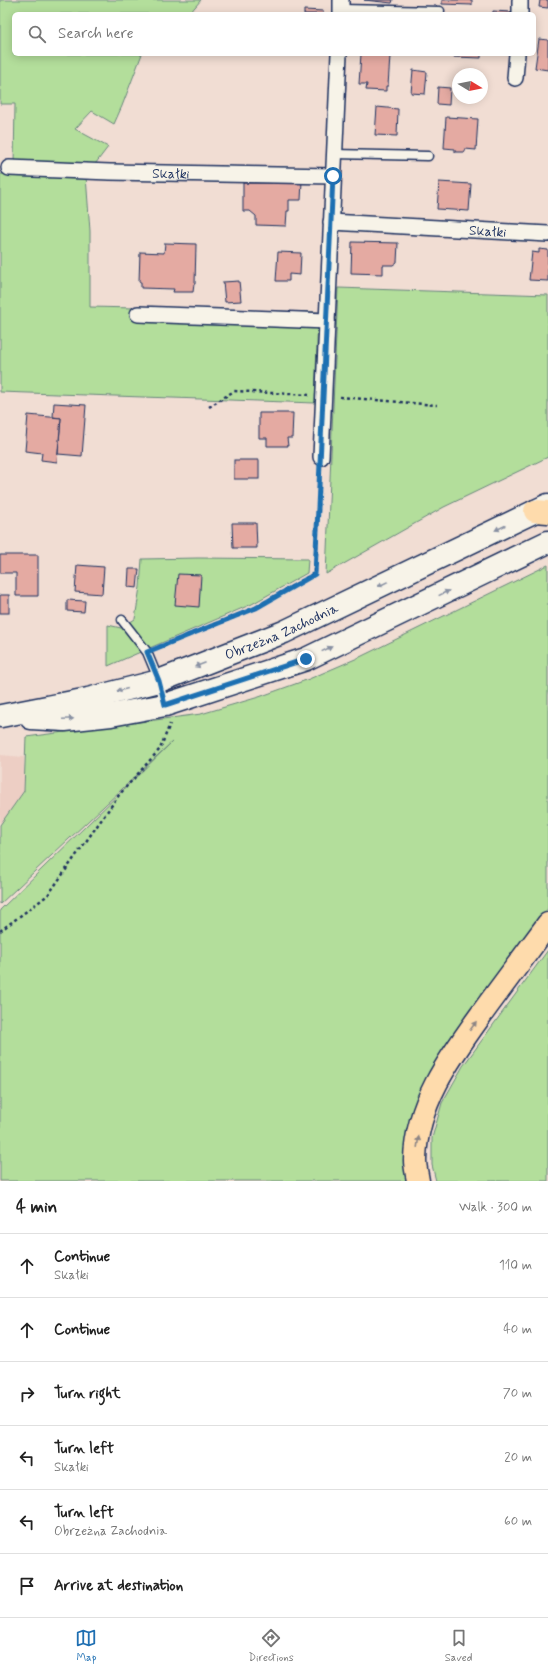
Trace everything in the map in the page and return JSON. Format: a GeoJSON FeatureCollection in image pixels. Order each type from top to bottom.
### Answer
{"type":"FeatureCollection","features":[{"type":"Feature","properties":{"kind":"highway"},"geometry":{"type":"LineString","coordinates":[[418,1181],[415,1161],[418,1139],[424,1113],[436,1082],[469,1032],[548,924]]}},
{"type":"Feature","properties":{"kind":"street"},"geometry":{"type":"LineString","coordinates":[[520,0],[520,12]]}},
{"type":"Feature","properties":{"kind":"street"},"geometry":{"type":"LineString","coordinates":[[321,457],[339,56]]}},
{"type":"Feature","properties":{"kind":"street"},"geometry":{"type":"LineString","coordinates":[[515,78],[517,56]]}},
{"type":"Feature","properties":{"kind":"street","name":"Skałki"},"geometry":{"type":"LineString","coordinates":[[9,168],[110,172],[333,176]]}},
{"type":"Feature","properties":{"kind":"street","name":"Skałki"},"geometry":{"type":"LineString","coordinates":[[331,222],[548,234]]}},
{"type":"Feature","properties":{"kind":"street"},"geometry":{"type":"LineString","coordinates":[[138,314],[327,321]]}},
{"type":"Feature","properties":{"kind":"street","name":"Obrzeżna Zachodnia"},"geometry":{"type":"LineString","coordinates":[[0,716],[88,698],[159,681],[284,632],[544,509]]}},
{"type":"Feature","properties":{"kind":"street","name":"Obrzeżna Zachodnia"},"geometry":{"type":"LineString","coordinates":[[0,716],[65,720],[111,715],[165,705],[306,659],[548,542]]}},
{"type":"Feature","properties":{"kind":"lane"},"geometry":{"type":"LineString","coordinates":[[341,8],[440,11]]}},
{"type":"Feature","properties":{"kind":"lane"},"geometry":{"type":"LineString","coordinates":[[334,154],[428,156]]}},
{"type":"Feature","properties":{"kind":"lane"},"geometry":{"type":"LineString","coordinates":[[122,620],[147,652],[159,681],[165,705]]}},
{"type":"Feature","properties":{"kind":"path"},"geometry":{"type":"LineString","coordinates":[[147,652],[256,608],[315,574],[321,457]]}},
{"type":"Feature","properties":{"kind":"path"},"geometry":{"type":"LineString","coordinates":[[0,931],[48,895],[119,795],[160,749],[170,722],[165,705]]}},
{"type":"Feature","properties":{"kind":"shaded area"},"geometry":{"type":"Polygon","coordinates":[[[0,755],[24,757],[24,791],[0,825],[0,755]]]}},
{"type":"Feature","properties":{"kind":"green space"},"geometry":{"type":"Polygon","coordinates":[[[0,0],[201,0],[191,12],[12,12],[12,56],[141,56],[114,124],[92,111],[75,129],[108,147],[86,176],[90,231],[90,307],[318,312],[315,403],[0,392],[0,174],[5,174],[14,163],[15,104],[0,104],[0,0]]]}},
{"type":"Feature","properties":{"kind":"green space"},"geometry":{"type":"Polygon","coordinates":[[[338,288],[548,295],[548,457],[444,507],[326,574],[338,288]]]}},
{"type":"Feature","properties":{"kind":"green space"},"geometry":{"type":"Polygon","coordinates":[[[142,559],[308,559],[307,573],[252,604],[108,666],[108,625],[121,628],[135,619],[140,587],[142,559]]]}},
{"type":"Feature","properties":{"kind":"green space"},"geometry":{"type":"Polygon","coordinates":[[[548,565],[548,908],[464,1023],[410,1181],[0,1181],[0,910],[173,741],[0,904],[0,825],[24,791],[26,737],[201,714],[259,697],[309,679],[360,657],[548,565]]]}},
{"type":"Feature","properties":{"kind":"green space"},"geometry":{"type":"Polygon","coordinates":[[[548,950],[548,1181],[436,1181],[432,1165],[432,1138],[442,1103],[463,1066],[548,950]]]}},
{"type":"Feature","properties":{"kind":"building"},"geometry":{"type":"Polygon","coordinates":[[[364,0],[393,0],[392,3],[364,0]]]}},
{"type":"Feature","properties":{"kind":"building"},"geometry":{"type":"Polygon","coordinates":[[[442,0],[472,0],[472,5],[442,4],[442,0]]]}},
{"type":"Feature","properties":{"kind":"building"},"geometry":{"type":"Polygon","coordinates":[[[540,0],[548,0],[548,8],[539,7],[540,0]]]}},
{"type":"Feature","properties":{"kind":"building"},"geometry":{"type":"Polygon","coordinates":[[[304,10],[323,11],[323,12],[304,12],[304,10]]]}},
{"type":"Feature","properties":{"kind":"building"},"geometry":{"type":"Polygon","coordinates":[[[539,39],[548,40],[548,70],[535,68],[539,39]]]}},
{"type":"Feature","properties":{"kind":"building"},"geometry":{"type":"Polygon","coordinates":[[[361,56],[390,56],[388,86],[386,86],[386,91],[366,90],[367,84],[359,84],[361,56]]]}},
{"type":"Feature","properties":{"kind":"building"},"geometry":{"type":"Polygon","coordinates":[[[481,56],[481,58],[454,57],[481,56]]]}},
{"type":"Feature","properties":{"kind":"building"},"geometry":{"type":"Polygon","coordinates":[[[413,70],[427,72],[425,94],[411,93],[413,70]]]}},
{"type":"Feature","properties":{"kind":"building"},"geometry":{"type":"Polygon","coordinates":[[[438,87],[450,88],[449,105],[437,104],[438,87]]]}},
{"type":"Feature","properties":{"kind":"building"},"geometry":{"type":"Polygon","coordinates":[[[377,107],[398,109],[397,136],[375,135],[377,107]]]}},
{"type":"Feature","properties":{"kind":"building"},"geometry":{"type":"Polygon","coordinates":[[[446,117],[478,119],[476,150],[465,149],[465,152],[455,152],[455,149],[444,148],[446,117]]]}},
{"type":"Feature","properties":{"kind":"building"},"geometry":{"type":"Polygon","coordinates":[[[272,181],[302,181],[301,200],[289,200],[289,211],[287,211],[286,226],[256,225],[256,216],[250,211],[243,211],[243,183],[272,183],[272,181]]]}},
{"type":"Feature","properties":{"kind":"building"},"geometry":{"type":"Polygon","coordinates":[[[439,182],[471,184],[469,211],[437,209],[439,182]]]}},
{"type":"Feature","properties":{"kind":"building"},"geometry":{"type":"Polygon","coordinates":[[[352,242],[398,243],[397,262],[393,265],[383,265],[383,274],[351,273],[352,242]]]}},
{"type":"Feature","properties":{"kind":"building"},"geometry":{"type":"Polygon","coordinates":[[[165,243],[196,244],[195,284],[193,292],[173,292],[174,289],[141,288],[141,282],[139,282],[140,252],[164,253],[165,243]]]}},
{"type":"Feature","properties":{"kind":"building"},"geometry":{"type":"Polygon","coordinates":[[[539,249],[548,250],[548,281],[529,280],[532,252],[539,253],[539,249]]]}},
{"type":"Feature","properties":{"kind":"building"},"geometry":{"type":"Polygon","coordinates":[[[278,252],[301,253],[300,275],[289,274],[289,281],[276,281],[278,252]]]}},
{"type":"Feature","properties":{"kind":"building"},"geometry":{"type":"Polygon","coordinates":[[[239,281],[241,301],[225,302],[223,282],[239,281]]]}},
{"type":"Feature","properties":{"kind":"building"},"geometry":{"type":"Polygon","coordinates":[[[54,403],[86,405],[82,456],[58,454],[61,418],[53,417],[54,403]]]}},
{"type":"Feature","properties":{"kind":"building"},"geometry":{"type":"Polygon","coordinates":[[[259,413],[293,413],[292,438],[287,438],[288,446],[267,446],[267,438],[259,438],[259,413]]]}},
{"type":"Feature","properties":{"kind":"building"},"geometry":{"type":"Polygon","coordinates":[[[28,415],[61,418],[57,462],[41,460],[42,453],[25,451],[28,415]]]}},
{"type":"Feature","properties":{"kind":"building"},"geometry":{"type":"Polygon","coordinates":[[[234,460],[259,460],[259,479],[234,479],[234,460]]]}},
{"type":"Feature","properties":{"kind":"building"},"geometry":{"type":"Polygon","coordinates":[[[232,523],[256,523],[257,548],[233,548],[232,523]]]}},
{"type":"Feature","properties":{"kind":"building"},"geometry":{"type":"Polygon","coordinates":[[[0,555],[38,555],[38,596],[16,596],[16,573],[0,573],[0,555]]]}},
{"type":"Feature","properties":{"kind":"building"},"geometry":{"type":"Polygon","coordinates":[[[77,565],[104,567],[102,594],[75,592],[77,565]]]}},
{"type":"Feature","properties":{"kind":"building"},"geometry":{"type":"Polygon","coordinates":[[[129,569],[139,569],[137,588],[128,587],[129,569]]]}},
{"type":"Feature","properties":{"kind":"building"},"geometry":{"type":"Polygon","coordinates":[[[178,574],[201,575],[199,607],[175,605],[178,574]]]}},
{"type":"Feature","properties":{"kind":"building"},"geometry":{"type":"Polygon","coordinates":[[[0,595],[9,595],[9,613],[0,613],[0,595]]]}},
{"type":"Feature","properties":{"kind":"building"},"geometry":{"type":"Polygon","coordinates":[[[67,600],[85,601],[84,612],[67,611],[67,600]]]}},
{"type":"Feature","properties":{"kind":"route"},"geometry":{"type":"LineString","coordinates":[[306,659],[165,705],[159,681],[147,652],[256,608],[315,574],[333,176]]}}]}
